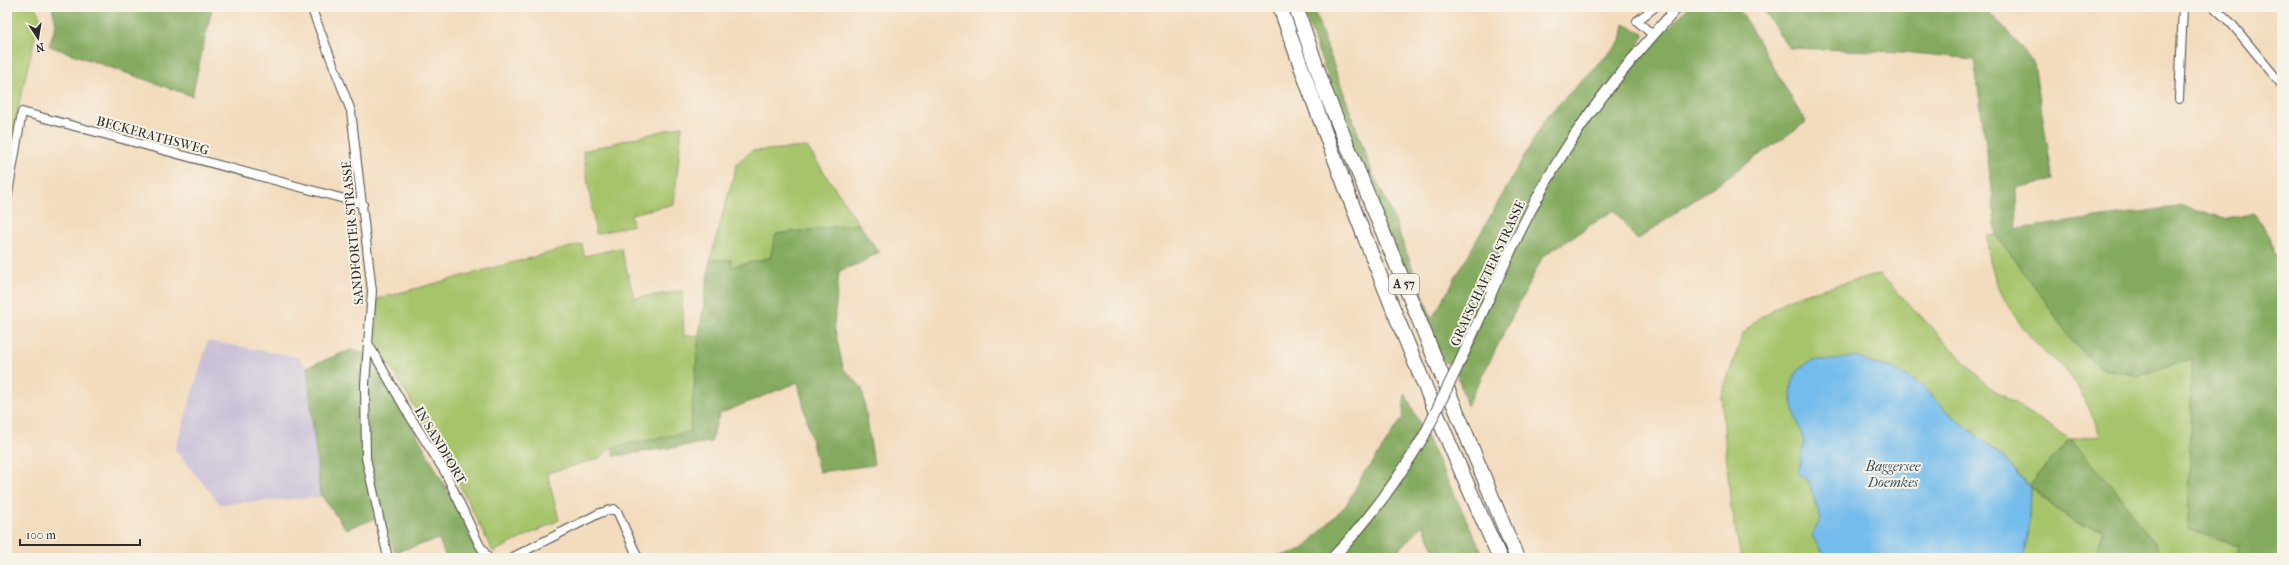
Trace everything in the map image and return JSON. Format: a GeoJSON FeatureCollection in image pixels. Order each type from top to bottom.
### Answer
{"type":"FeatureCollection","features":[{"type":"Feature","properties":{"kind":"highway","name":"A 57"},"geometry":{"type":"LineString","coordinates":[[1280,7],[1359,222],[1413,357],[1500,558]]}},
{"type":"Feature","properties":{"kind":"highway","name":"A 57"},"geometry":{"type":"LineString","coordinates":[[1296,7],[1328,98],[1517,558]]}},
{"type":"Feature","properties":{"kind":"street","name":"SANDFORTER STRASSE"},"geometry":{"type":"LineString","coordinates":[[311,7],[351,111],[363,204],[372,292],[365,384],[366,458],[388,558]]}},
{"type":"Feature","properties":{"kind":"street"},"geometry":{"type":"LineString","coordinates":[[1653,35],[1637,21],[1655,7]]}},
{"type":"Feature","properties":{"kind":"street","name":"GRAFSCHAFTER STRASSE"},"geometry":{"type":"LineString","coordinates":[[1332,558],[1367,521],[1392,488],[1424,436],[1543,186],[1581,124],[1604,93],[1678,7]]}},
{"type":"Feature","properties":{"kind":"street"},"geometry":{"type":"LineString","coordinates":[[2179,99],[2183,7]]}},
{"type":"Feature","properties":{"kind":"street"},"geometry":{"type":"LineString","coordinates":[[2214,7],[2231,23],[2282,85]]}},
{"type":"Feature","properties":{"kind":"street","name":"BECKERATHSWEG"},"geometry":{"type":"LineString","coordinates":[[7,199],[22,112],[363,204]]}},
{"type":"Feature","properties":{"kind":"street","name":"IN SANDFORT"},"geometry":{"type":"LineString","coordinates":[[369,345],[406,410],[445,472],[479,544],[488,558]]}},
{"type":"Feature","properties":{"kind":"street"},"geometry":{"type":"LineString","coordinates":[[511,558],[600,512],[614,510],[618,513],[638,558]]}},
{"type":"Feature","properties":{"kind":"shaded area"},"geometry":{"type":"Polygon","coordinates":[[[208,341],[298,357],[307,367],[316,461],[322,497],[220,504],[175,450],[208,341]]]}},
{"type":"Feature","properties":{"kind":"green space"},"geometry":{"type":"Polygon","coordinates":[[[7,7],[35,7],[40,17],[20,99],[7,174],[7,7]]]}},
{"type":"Feature","properties":{"kind":"green space"},"geometry":{"type":"Polygon","coordinates":[[[52,7],[212,8],[192,96],[49,46],[56,24],[52,7]]]}},
{"type":"Feature","properties":{"kind":"green space"},"geometry":{"type":"Polygon","coordinates":[[[1302,7],[1313,7],[1372,172],[1388,204],[1432,319],[1547,116],[1621,41],[1624,24],[1644,34],[1629,62],[1658,39],[1688,7],[1738,7],[1806,122],[1637,240],[1614,210],[1543,256],[1467,406],[1456,370],[1432,352],[1374,216],[1333,91],[1302,7]]]}},
{"type":"Feature","properties":{"kind":"green space"},"geometry":{"type":"Polygon","coordinates":[[[1761,7],[1984,7],[2008,31],[2034,64],[2053,180],[2016,188],[2017,229],[2183,206],[2228,219],[2254,213],[2270,237],[2274,255],[2282,256],[2282,558],[2237,558],[2239,545],[2188,529],[2192,358],[2169,367],[2137,376],[2100,368],[2074,344],[2043,298],[1996,235],[1992,189],[1974,59],[1902,52],[1789,48],[1761,7]]]}},
{"type":"Feature","properties":{"kind":"green space"},"geometry":{"type":"Polygon","coordinates":[[[682,126],[674,204],[631,214],[633,225],[596,234],[583,151],[682,126]]]}},
{"type":"Feature","properties":{"kind":"green space"},"geometry":{"type":"Polygon","coordinates":[[[807,147],[859,224],[777,234],[770,258],[731,267],[731,260],[710,260],[737,163],[752,151],[807,147]]]}},
{"type":"Feature","properties":{"kind":"green space"},"geometry":{"type":"Polygon","coordinates":[[[859,224],[879,252],[860,263],[839,271],[834,325],[843,368],[862,388],[874,465],[819,472],[798,382],[719,414],[711,442],[614,456],[612,447],[690,432],[699,335],[710,260],[731,260],[732,267],[770,258],[776,234],[859,224]]]}},
{"type":"Feature","properties":{"kind":"green space"},"geometry":{"type":"Polygon","coordinates":[[[1996,235],[2043,298],[2074,344],[2169,367],[2192,357],[2188,529],[2214,539],[2239,545],[2237,558],[2165,558],[2070,439],[2100,436],[2094,419],[2074,380],[2063,366],[2041,349],[2011,311],[1997,283],[1992,269],[1987,236],[1996,235]]]}},
{"type":"Feature","properties":{"kind":"green space"},"geometry":{"type":"Polygon","coordinates":[[[582,244],[584,256],[621,248],[634,298],[682,291],[684,336],[699,335],[690,433],[612,447],[600,458],[547,473],[559,520],[493,552],[451,468],[377,344],[377,299],[582,244]]]}},
{"type":"Feature","properties":{"kind":"green space"},"geometry":{"type":"Polygon","coordinates":[[[1880,274],[1988,386],[2070,439],[2029,486],[1998,452],[1947,412],[1923,386],[1891,367],[1872,364],[1858,356],[1799,369],[1792,389],[1793,406],[1804,442],[1798,473],[1809,482],[1821,519],[1812,535],[1827,558],[1741,558],[1731,508],[1721,396],[1743,334],[1757,320],[1792,297],[1880,274]]]}},
{"type":"Feature","properties":{"kind":"green space"},"geometry":{"type":"Polygon","coordinates":[[[353,349],[372,358],[384,374],[461,516],[478,554],[476,558],[446,558],[439,539],[395,552],[381,517],[346,529],[320,494],[307,367],[353,349]]]}},
{"type":"Feature","properties":{"kind":"green space"},"geometry":{"type":"Polygon","coordinates":[[[1405,393],[1485,558],[1438,558],[1423,525],[1391,558],[1256,558],[1284,555],[1303,549],[1346,505],[1365,471],[1370,467],[1403,417],[1405,393]]]}},
{"type":"Feature","properties":{"kind":"green space"},"geometry":{"type":"Polygon","coordinates":[[[2070,439],[2113,487],[2165,558],[2094,558],[2104,530],[2076,523],[2029,486],[2070,439]]]}},
{"type":"Feature","properties":{"kind":"green space"},"geometry":{"type":"Polygon","coordinates":[[[2030,488],[2076,523],[2104,530],[2094,558],[2023,558],[2028,539],[2030,488]]]}},
{"type":"Feature","properties":{"kind":"water","name":"Baggersee Doemkes"},"geometry":{"type":"Polygon","coordinates":[[[1858,356],[1872,364],[1891,367],[1923,386],[1947,412],[1998,452],[2030,488],[2028,539],[2023,558],[1827,558],[1812,535],[1821,519],[1809,482],[1798,473],[1804,442],[1794,411],[1791,394],[1793,380],[1799,369],[1813,360],[1834,360],[1858,356]]]}}]}
